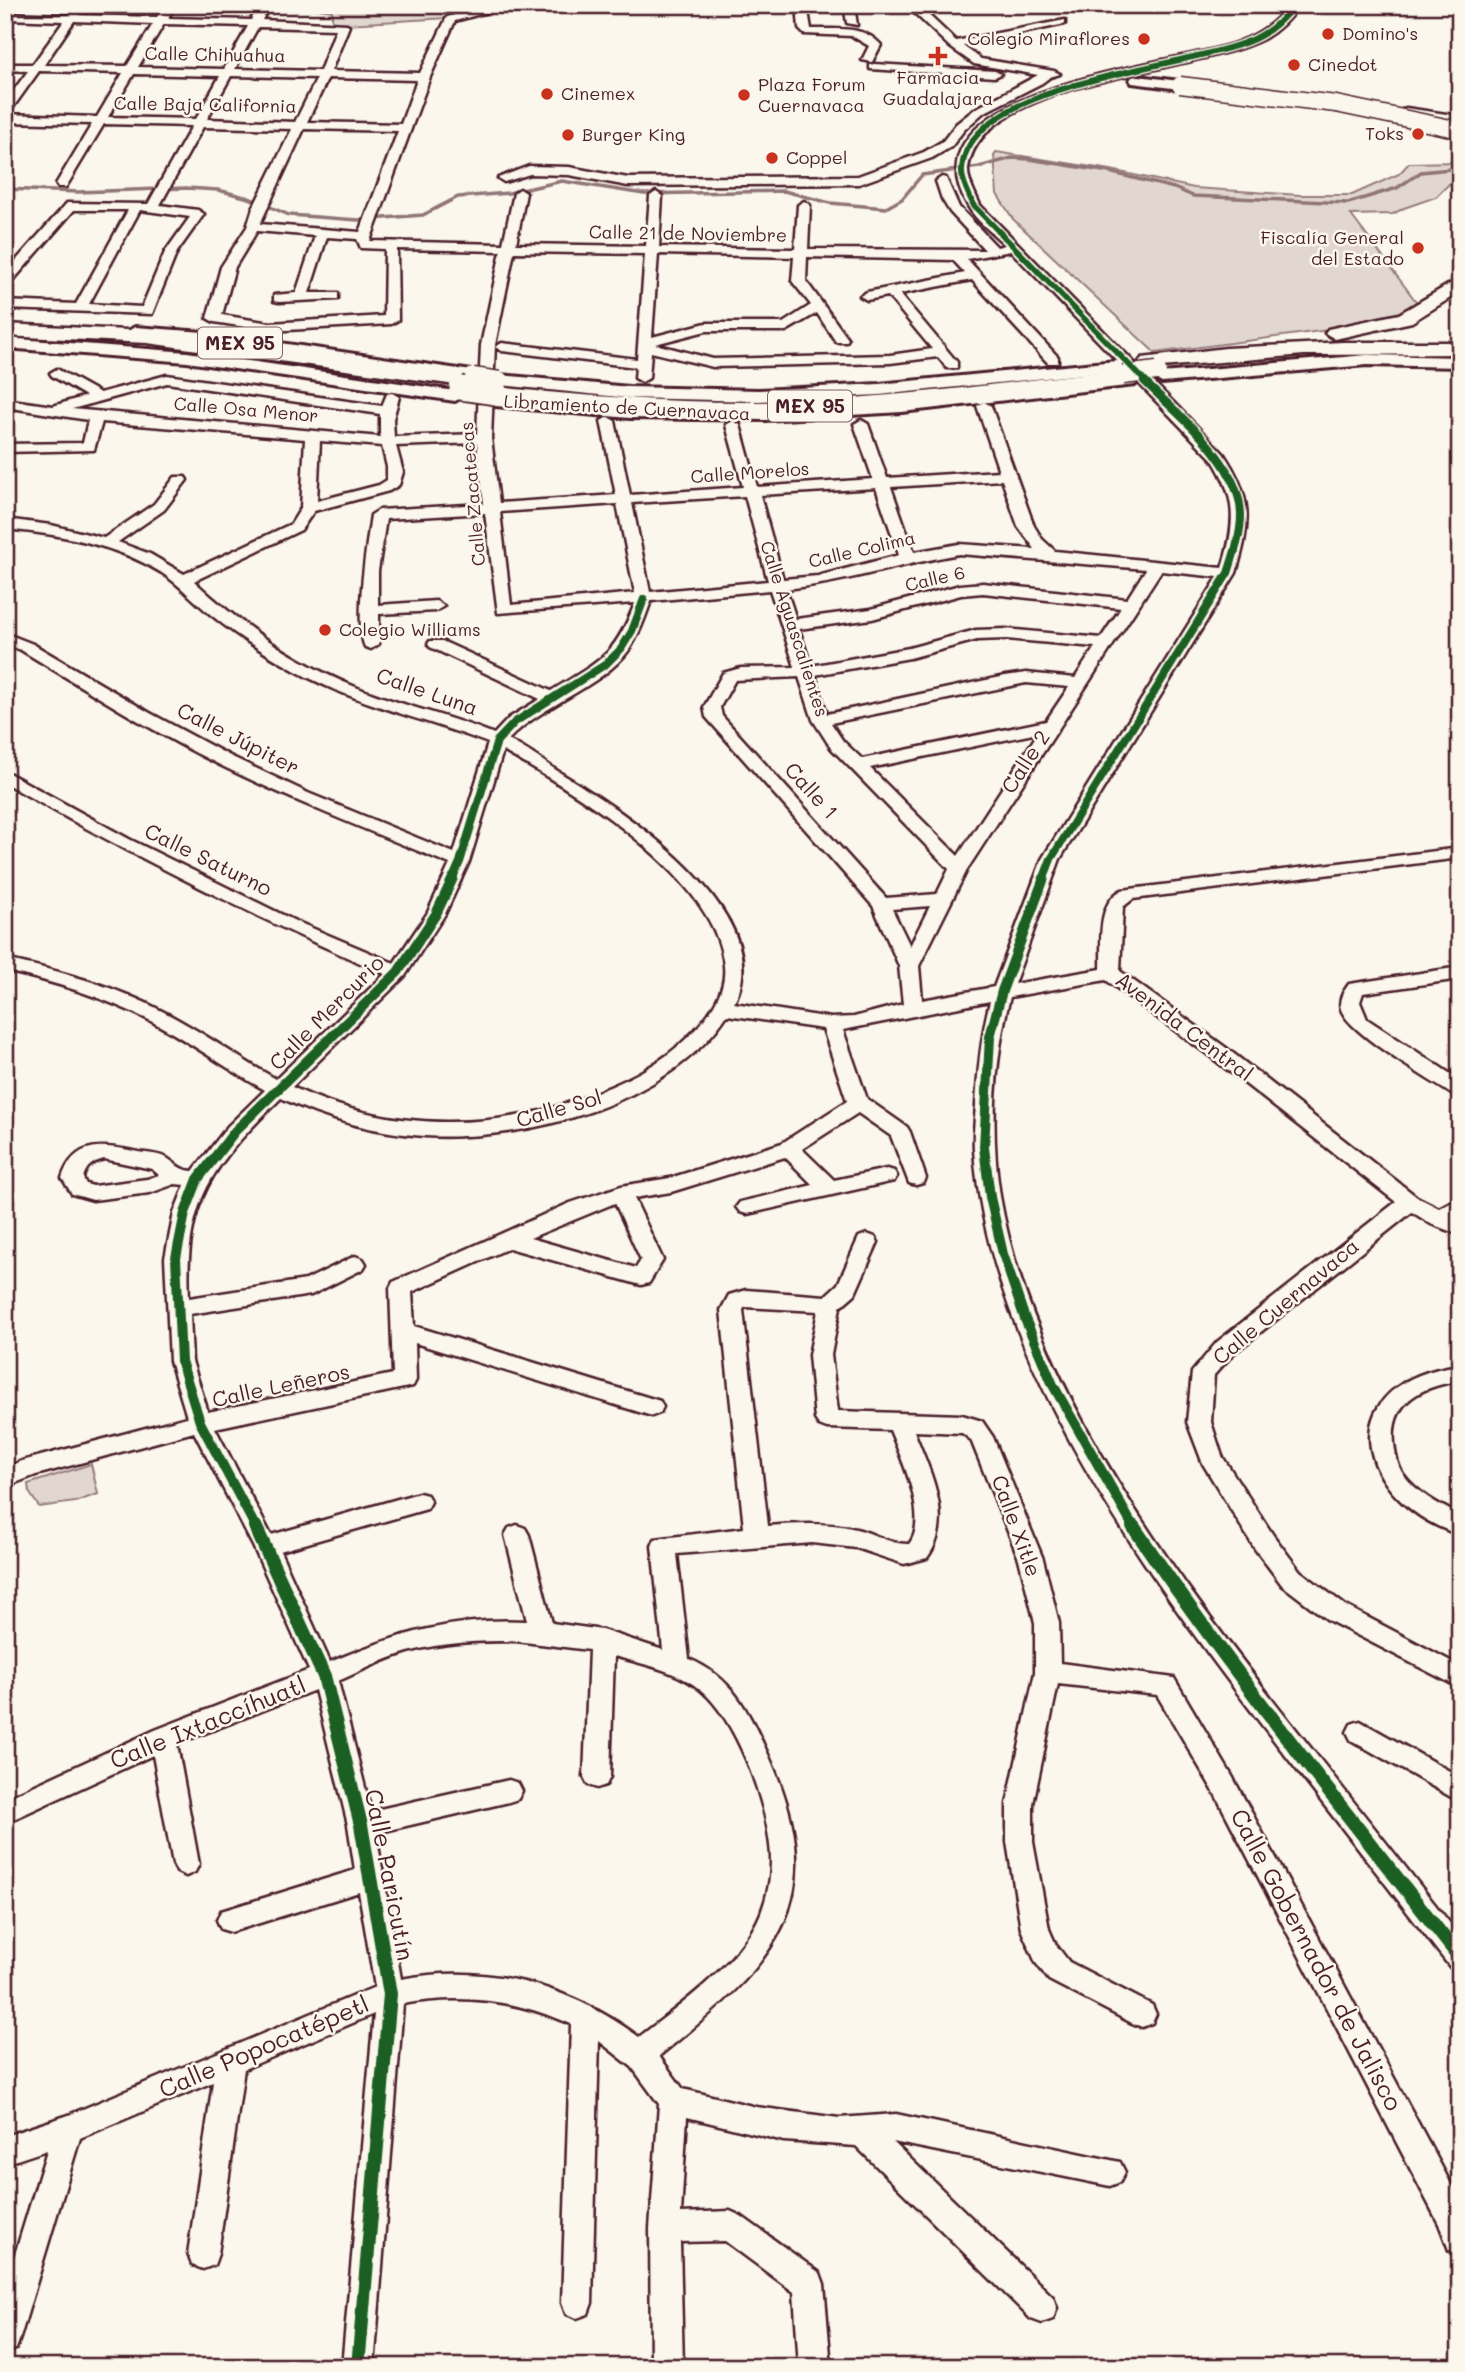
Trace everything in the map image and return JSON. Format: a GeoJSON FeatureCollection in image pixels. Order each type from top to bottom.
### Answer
{"type":"FeatureCollection","features":[{"type":"Feature","properties":{"kind":"highway"},"geometry":{"type":"LineString","coordinates":[[1209,354],[1381,325],[1405,318],[1460,284]]}},
{"type":"Feature","properties":{"kind":"highway","name":"MEX 95"},"geometry":{"type":"LineString","coordinates":[[5,331],[144,344],[600,404],[753,408],[914,399],[1156,370],[1310,356],[1460,356]]}},
{"type":"Feature","properties":{"kind":"highway","name":"MEX 95"},"geometry":{"type":"LineString","coordinates":[[1156,370],[1209,354],[1360,347],[1460,348]]}},
{"type":"Feature","properties":{"kind":"main road"},"geometry":{"type":"LineString","coordinates":[[1137,80],[1336,104],[1460,128]]}},
{"type":"Feature","properties":{"kind":"main road"},"geometry":{"type":"LineString","coordinates":[[1431,119],[1460,137]]}},
{"type":"Feature","properties":{"kind":"main road","name":"MEX 95"},"geometry":{"type":"LineString","coordinates":[[5,343],[187,357],[465,385]]}},
{"type":"Feature","properties":{"kind":"main road","name":"MEX 95"},"geometry":{"type":"LineString","coordinates":[[1156,370],[1379,360],[1460,362]]}},
{"type":"Feature","properties":{"kind":"main road"},"geometry":{"type":"LineString","coordinates":[[1314,363],[1420,365],[1460,375]]}},
{"type":"Feature","properties":{"kind":"street"},"geometry":{"type":"LineString","coordinates":[[5,111],[80,5]]}},
{"type":"Feature","properties":{"kind":"street"},"geometry":{"type":"LineString","coordinates":[[62,184],[170,5]]}},
{"type":"Feature","properties":{"kind":"street"},"geometry":{"type":"LineString","coordinates":[[152,208],[265,5]]}},
{"type":"Feature","properties":{"kind":"street"},"geometry":{"type":"LineString","coordinates":[[364,239],[424,77],[451,19],[508,5]]}},
{"type":"Feature","properties":{"kind":"street"},"geometry":{"type":"LineString","coordinates":[[802,5],[805,29],[808,32],[853,33],[872,41],[875,45],[866,64]]}},
{"type":"Feature","properties":{"kind":"street"},"geometry":{"type":"LineString","coordinates":[[849,5],[853,23]]}},
{"type":"Feature","properties":{"kind":"street"},"geometry":{"type":"LineString","coordinates":[[911,5],[970,58],[986,65]]}},
{"type":"Feature","properties":{"kind":"street"},"geometry":{"type":"LineString","coordinates":[[1294,5],[1279,24],[1253,40],[1235,47],[1098,77],[1051,91],[1013,108],[971,140],[962,166],[966,194],[1013,247],[1218,456],[1232,476],[1240,496],[1241,522],[1228,573],[1051,859],[1002,991],[990,1037],[984,1147],[990,1197],[1003,1254],[1025,1319],[1053,1385],[1125,1515],[1185,1602],[1460,1958]]}},
{"type":"Feature","properties":{"kind":"street"},"geometry":{"type":"LineString","coordinates":[[5,16],[343,26],[324,75],[261,204],[253,226],[229,267],[214,318],[270,327],[391,320],[391,247]]}},
{"type":"Feature","properties":{"kind":"street"},"geometry":{"type":"LineString","coordinates":[[954,45],[1061,22]]}},
{"type":"Feature","properties":{"kind":"street"},"geometry":{"type":"LineString","coordinates":[[866,64],[986,65],[1137,80],[1358,106],[1431,119],[1460,128]]}},
{"type":"Feature","properties":{"kind":"street"},"geometry":{"type":"LineString","coordinates":[[866,64],[988,74],[1024,69]]}},
{"type":"Feature","properties":{"kind":"street","name":"Calle Chihuahua"},"geometry":{"type":"LineString","coordinates":[[5,67],[424,77]]}},
{"type":"Feature","properties":{"kind":"street"},"geometry":{"type":"LineString","coordinates":[[504,178],[529,170],[569,172],[628,182],[859,180],[928,155],[947,144],[960,127],[979,111],[1038,81],[1047,73]]}},
{"type":"Feature","properties":{"kind":"street"},"geometry":{"type":"LineString","coordinates":[[1098,77],[1358,106]]}},
{"type":"Feature","properties":{"kind":"street","name":"Calle Baja California"},"geometry":{"type":"LineString","coordinates":[[5,118],[405,128]]}},
{"type":"Feature","properties":{"kind":"street"},"geometry":{"type":"LineString","coordinates":[[1431,119],[1460,120]]}},
{"type":"Feature","properties":{"kind":"street"},"geometry":{"type":"LineString","coordinates":[[942,181],[942,188],[951,205],[994,253]]}},
{"type":"Feature","properties":{"kind":"street","name":"Calle Zacatecas"},"geometry":{"type":"LineString","coordinates":[[504,610],[484,438],[488,345],[520,193]]}},
{"type":"Feature","properties":{"kind":"street"},"geometry":{"type":"LineString","coordinates":[[502,347],[643,371],[656,196]]}},
{"type":"Feature","properties":{"kind":"street"},"geometry":{"type":"LineString","coordinates":[[804,205],[799,281],[828,318],[841,340]]}},
{"type":"Feature","properties":{"kind":"street"},"geometry":{"type":"LineString","coordinates":[[5,281],[71,206],[136,206],[198,214],[170,252],[147,311],[5,305]]}},
{"type":"Feature","properties":{"kind":"street"},"geometry":{"type":"LineString","coordinates":[[80,308],[136,206]]}},
{"type":"Feature","properties":{"kind":"street","name":"Calle 21 de Noviembre"},"geometry":{"type":"LineString","coordinates":[[253,226],[364,239],[372,246],[391,247],[957,256],[994,253],[1013,247]]}},
{"type":"Feature","properties":{"kind":"street"},"geometry":{"type":"LineString","coordinates":[[301,297],[322,233]]}},
{"type":"Feature","properties":{"kind":"street"},"geometry":{"type":"LineString","coordinates":[[957,256],[1054,360]]}},
{"type":"Feature","properties":{"kind":"street"},"geometry":{"type":"LineString","coordinates":[[867,296],[975,275]]}},
{"type":"Feature","properties":{"kind":"street"},"geometry":{"type":"LineString","coordinates":[[786,295],[803,288]]}},
{"type":"Feature","properties":{"kind":"street"},"geometry":{"type":"LineString","coordinates":[[892,292],[953,365]]}},
{"type":"Feature","properties":{"kind":"street"},"geometry":{"type":"LineString","coordinates":[[279,298],[333,296]]}},
{"type":"Feature","properties":{"kind":"street"},"geometry":{"type":"LineString","coordinates":[[645,344],[706,327],[786,327],[818,307]]}},
{"type":"Feature","properties":{"kind":"street"},"geometry":{"type":"LineString","coordinates":[[645,344],[713,363],[890,359],[942,352]]}},
{"type":"Feature","properties":{"kind":"street"},"geometry":{"type":"LineString","coordinates":[[57,373],[99,398]]}},
{"type":"Feature","properties":{"kind":"street"},"geometry":{"type":"LineString","coordinates":[[50,411],[167,379],[389,404],[387,442],[397,473],[394,482],[384,488],[309,508]]}},
{"type":"Feature","properties":{"kind":"street","name":"Calle Osa Menor"},"geometry":{"type":"LineString","coordinates":[[5,403],[96,417],[387,442],[484,438]]}},
{"type":"Feature","properties":{"kind":"street"},"geometry":{"type":"LineString","coordinates":[[984,406],[1026,526],[1036,542],[1050,555]]}},
{"type":"Feature","properties":{"kind":"street"},"geometry":{"type":"LineString","coordinates":[[5,448],[89,447],[96,417]]}},
{"type":"Feature","properties":{"kind":"street"},"geometry":{"type":"LineString","coordinates":[[608,421],[644,599]]}},
{"type":"Feature","properties":{"kind":"street"},"geometry":{"type":"LineString","coordinates":[[861,424],[908,558]]}},
{"type":"Feature","properties":{"kind":"street","name":"Calle Aguascalientes"},"geometry":{"type":"LineString","coordinates":[[733,425],[777,586],[821,720],[837,744],[958,868]]}},
{"type":"Feature","properties":{"kind":"street"},"geometry":{"type":"LineString","coordinates":[[183,580],[296,527],[309,508],[313,434]]}},
{"type":"Feature","properties":{"kind":"street","name":"Calle Morelos"},"geometry":{"type":"LineString","coordinates":[[369,610],[370,571],[379,515],[1010,475]]}},
{"type":"Feature","properties":{"kind":"street"},"geometry":{"type":"LineString","coordinates":[[105,544],[159,507],[180,480]]}},
{"type":"Feature","properties":{"kind":"street","name":"Calle Luna"},"geometry":{"type":"LineString","coordinates":[[5,524],[46,528],[135,554],[183,580],[211,607],[244,632],[324,679],[498,741],[632,825],[672,858],[703,896],[726,936],[735,974],[722,1008]]}},
{"type":"Feature","properties":{"kind":"street","name":"Calle Colima"},"geometry":{"type":"LineString","coordinates":[[504,610],[818,581],[908,558],[959,549],[1050,555],[1228,573]]}},
{"type":"Feature","properties":{"kind":"street","name":"Calle 2"},"geometry":{"type":"LineString","coordinates":[[909,966],[958,868],[1156,566]]}},
{"type":"Feature","properties":{"kind":"street","name":"Calle 6"},"geometry":{"type":"LineString","coordinates":[[790,625],[872,614],[960,590],[983,588],[1131,604]]}},
{"type":"Feature","properties":{"kind":"street","name":"Calle Mercurio"},"geometry":{"type":"LineString","coordinates":[[200,1422],[181,1361],[176,1258],[185,1213],[198,1179],[234,1131],[398,972],[436,915],[460,862],[498,741],[515,722],[606,664],[621,649],[632,631],[644,599]]}},
{"type":"Feature","properties":{"kind":"street"},"geometry":{"type":"LineString","coordinates":[[371,644],[369,610],[436,606]]}},
{"type":"Feature","properties":{"kind":"street"},"geometry":{"type":"LineString","coordinates":[[805,672],[909,653],[976,635],[1006,634],[1107,643]]}},
{"type":"Feature","properties":{"kind":"street","name":"Calle Júpiter"},"geometry":{"type":"LineString","coordinates":[[5,638],[27,647],[144,717],[223,760],[302,797],[460,862]]}},
{"type":"Feature","properties":{"kind":"street"},"geometry":{"type":"LineString","coordinates":[[436,644],[552,698]]}},
{"type":"Feature","properties":{"kind":"street","name":"Calle 1"},"geometry":{"type":"LineString","coordinates":[[805,672],[748,673],[729,677],[712,707],[714,717],[881,904],[909,966],[913,1008]]}},
{"type":"Feature","properties":{"kind":"street"},"geometry":{"type":"LineString","coordinates":[[821,720],[1005,681],[1026,678],[1078,683]]}},
{"type":"Feature","properties":{"kind":"street"},"geometry":{"type":"LineString","coordinates":[[858,765],[1049,726]]}},
{"type":"Feature","properties":{"kind":"street","name":"Calle Saturno"},"geometry":{"type":"LineString","coordinates":[[5,776],[123,843],[286,924],[398,972]]}},
{"type":"Feature","properties":{"kind":"street","name":"Avenida Central"},"geometry":{"type":"LineString","coordinates":[[1460,853],[1129,894],[1119,899],[1114,907],[1110,973],[1410,1202],[1460,1228]]}},
{"type":"Feature","properties":{"kind":"street"},"geometry":{"type":"LineString","coordinates":[[881,904],[943,899]]}},
{"type":"Feature","properties":{"kind":"street","name":"Calle Sol"},"geometry":{"type":"LineString","coordinates":[[5,965],[45,973],[115,997],[172,1024],[278,1089],[322,1108],[373,1122],[442,1128],[483,1127],[538,1119],[588,1103],[650,1078],[694,1045],[722,1008]]}},
{"type":"Feature","properties":{"kind":"street"},"geometry":{"type":"LineString","coordinates":[[722,1008],[831,1024],[854,1023],[913,1008],[1110,973]]}},
{"type":"Feature","properties":{"kind":"street"},"geometry":{"type":"LineString","coordinates":[[1460,973],[1356,988],[1349,999],[1349,1011],[1360,1023],[1460,1090]]}},
{"type":"Feature","properties":{"kind":"street"},"geometry":{"type":"LineString","coordinates":[[831,1024],[858,1103],[900,1132],[916,1178]]}},
{"type":"Feature","properties":{"kind":"street","name":"Calle Leñeros"},"geometry":{"type":"LineString","coordinates":[[5,1478],[30,1467],[200,1422],[405,1380],[401,1288],[577,1208],[621,1193],[671,1185],[789,1148],[858,1103]]}},
{"type":"Feature","properties":{"kind":"street"},"geometry":{"type":"LineString","coordinates":[[789,1148],[828,1187]]}},
{"type":"Feature","properties":{"kind":"street"},"geometry":{"type":"LineString","coordinates":[[747,1208],[828,1187],[887,1176]]}},
{"type":"Feature","properties":{"kind":"street"},"geometry":{"type":"LineString","coordinates":[[174,1177],[198,1179]]}},
{"type":"Feature","properties":{"kind":"street"},"geometry":{"type":"LineString","coordinates":[[508,1240],[641,1277],[652,1260],[621,1193]]}},
{"type":"Feature","properties":{"kind":"street","name":"Calle Cuernavaca"},"geometry":{"type":"LineString","coordinates":[[1410,1202],[1225,1349],[1203,1371],[1199,1422],[1211,1458],[1264,1542],[1291,1578],[1337,1613],[1460,1678]]}},
{"type":"Feature","properties":{"kind":"street"},"geometry":{"type":"LineString","coordinates":[[1439,1219],[1460,1204]]}},
{"type":"Feature","properties":{"kind":"street"},"geometry":{"type":"LineString","coordinates":[[757,1538],[732,1310],[737,1301],[746,1298],[830,1304],[847,1288],[867,1242]]}},
{"type":"Feature","properties":{"kind":"street"},"geometry":{"type":"LineString","coordinates":[[178,1308],[311,1287],[355,1264]]}},
{"type":"Feature","properties":{"kind":"street","name":"Calle Xitle"},"geometry":{"type":"LineString","coordinates":[[830,1304],[820,1355],[827,1419],[962,1424],[974,1427],[981,1437],[1031,1559],[1046,1623],[1048,1672],[1020,1804],[1020,1842],[1035,1929],[1046,1954],[1059,1971],[1142,2014]]}},
{"type":"Feature","properties":{"kind":"street"},"geometry":{"type":"LineString","coordinates":[[402,1331],[652,1406]]}},
{"type":"Feature","properties":{"kind":"street"},"geometry":{"type":"LineString","coordinates":[[1460,1373],[1429,1378],[1403,1390],[1386,1410],[1379,1432],[1385,1460],[1399,1486],[1424,1508],[1460,1526]]}},
{"type":"Feature","properties":{"kind":"street"},"geometry":{"type":"LineString","coordinates":[[677,1666],[664,1546],[827,1534],[857,1538],[904,1554],[917,1551],[927,1539],[929,1520],[926,1499],[898,1420]]}},
{"type":"Feature","properties":{"kind":"street","name":"Calle Paricutín"},"geometry":{"type":"LineString","coordinates":[[200,1422],[265,1546],[324,1676],[361,1825],[390,1994],[358,2367]]}},
{"type":"Feature","properties":{"kind":"street"},"geometry":{"type":"LineString","coordinates":[[265,1546],[419,1502]]}},
{"type":"Feature","properties":{"kind":"street"},"geometry":{"type":"LineString","coordinates":[[517,1535],[542,1632]]}},
{"type":"Feature","properties":{"kind":"street","name":"Calle Ixtaccíhuatl"},"geometry":{"type":"LineString","coordinates":[[5,1812],[163,1738],[324,1676],[389,1647],[437,1635],[479,1631],[542,1632],[602,1640],[677,1666],[713,1685],[741,1724],[766,1777],[782,1824],[786,1873],[776,1916],[747,1961],[700,2005],[639,2054]]}},
{"type":"Feature","properties":{"kind":"street"},"geometry":{"type":"LineString","coordinates":[[597,1777],[602,1640]]}},
{"type":"Feature","properties":{"kind":"street","name":"Calle Gobernador de Jalisco"},"geometry":{"type":"LineString","coordinates":[[1048,1672],[1165,1685],[1223,1784],[1452,2217],[1460,2239]]}},
{"type":"Feature","properties":{"kind":"street"},"geometry":{"type":"LineString","coordinates":[[1360,1731],[1460,1791]]}},
{"type":"Feature","properties":{"kind":"street"},"geometry":{"type":"LineString","coordinates":[[163,1738],[186,1864]]}},
{"type":"Feature","properties":{"kind":"street"},"geometry":{"type":"LineString","coordinates":[[361,1825],[509,1791]]}},
{"type":"Feature","properties":{"kind":"street"},"geometry":{"type":"LineString","coordinates":[[231,1920],[370,1877]]}},
{"type":"Feature","properties":{"kind":"street","name":"Calle Popocatépetl"},"geometry":{"type":"LineString","coordinates":[[5,2150],[68,2129],[390,1994],[425,1986],[478,1985],[546,1998],[585,2017],[639,2054],[674,2099]]}},
{"type":"Feature","properties":{"kind":"street"},"geometry":{"type":"LineString","coordinates":[[576,2303],[585,2017]]}},
{"type":"Feature","properties":{"kind":"street"},"geometry":{"type":"LineString","coordinates":[[203,2254],[231,2059]]}},
{"type":"Feature","properties":{"kind":"street"},"geometry":{"type":"LineString","coordinates":[[667,2367],[665,2228],[674,2099],[770,2126],[864,2134],[896,2128],[1110,2172]]}},
{"type":"Feature","properties":{"kind":"street"},"geometry":{"type":"LineString","coordinates":[[5,2338],[68,2129]]}},
{"type":"Feature","properties":{"kind":"street"},"geometry":{"type":"LineString","coordinates":[[864,2134],[1042,2308]]}},
{"type":"Feature","properties":{"kind":"street"},"geometry":{"type":"LineString","coordinates":[[665,2228],[730,2226],[809,2284],[815,2367]]}},
{"type":"Feature","properties":{"kind":"shaded area"},"geometry":{"type":"Polygon","coordinates":[[[312,5],[503,5],[448,18],[347,24],[332,23],[332,11],[312,8],[312,5]]]}},
{"type":"Feature","properties":{"kind":"shaded area"},"geometry":{"type":"Polygon","coordinates":[[[996,152],[1111,170],[1194,188],[1300,195],[1352,195],[1399,174],[1409,163],[1460,162],[1460,185],[1449,184],[1436,197],[1393,214],[1351,215],[1418,304],[1397,314],[1351,327],[1155,353],[1013,219],[997,194],[996,152]]]}},
{"type":"Feature","properties":{"kind":"shaded area"},"geometry":{"type":"Polygon","coordinates":[[[91,1464],[98,1494],[75,1502],[39,1507],[29,1492],[28,1484],[91,1464]]]}},
{"type":"Feature","properties":{"kind":"waterway"},"geometry":{"type":"LineString","coordinates":[[5,189],[78,192],[186,188],[218,190],[249,198],[289,215],[358,220],[423,215],[458,197],[509,193],[562,181],[644,194],[784,191],[830,203],[886,208],[902,199],[922,175],[979,167],[1012,158],[1109,172],[1174,188],[1193,196],[1348,203],[1397,188],[1421,172],[1460,168]]}},
{"type":"Feature","properties":{"kind":"cycle path"},"geometry":{"type":"LineString","coordinates":[[1294,5],[1282,20],[1268,31],[1235,47],[1108,76],[1027,102],[993,121],[969,144],[961,172],[974,206],[1218,456],[1235,486],[1241,513],[1238,540],[1228,573],[1051,859],[1002,991],[990,1037],[984,1147],[990,1197],[1003,1254],[1025,1319],[1053,1385],[1125,1515],[1185,1603],[1254,1695],[1460,1958]]}},
{"type":"Feature","properties":{"kind":"cycle path"},"geometry":{"type":"LineString","coordinates":[[358,2367],[390,1994],[361,1825],[324,1676],[265,1546],[200,1422],[181,1361],[176,1258],[185,1213],[198,1179],[235,1131],[398,972],[436,914],[460,862],[497,741],[515,722],[606,664],[621,649],[632,631],[644,599]]}},
{"type":"Feature","properties":{"kind":"place","name":"Domino's"},"geometry":{"type":"Point","coordinates":[1328,34]}},
{"type":"Feature","properties":{"kind":"place","name":"Colegio Miraflores"},"geometry":{"type":"Point","coordinates":[1144,39]}},
{"type":"Feature","properties":{"kind":"place","name":"Farmacia Guadalajara"},"geometry":{"type":"Point","coordinates":[938,56]}},
{"type":"Feature","properties":{"kind":"place","name":"Cinedot"},"geometry":{"type":"Point","coordinates":[1294,65]}},
{"type":"Feature","properties":{"kind":"place","name":"Cinemex"},"geometry":{"type":"Point","coordinates":[547,94]}},
{"type":"Feature","properties":{"kind":"place","name":"Plaza Forum Cuernavaca"},"geometry":{"type":"Point","coordinates":[744,95]}},
{"type":"Feature","properties":{"kind":"place","name":"Toks"},"geometry":{"type":"Point","coordinates":[1418,134]}},
{"type":"Feature","properties":{"kind":"place","name":"Burger King"},"geometry":{"type":"Point","coordinates":[568,135]}},
{"type":"Feature","properties":{"kind":"place","name":"Coppel"},"geometry":{"type":"Point","coordinates":[772,158]}},
{"type":"Feature","properties":{"kind":"place","name":"Fiscalía General del Estado"},"geometry":{"type":"Point","coordinates":[1418,248]}},
{"type":"Feature","properties":{"kind":"place","name":"Colegio Williams"},"geometry":{"type":"Point","coordinates":[325,630]}}]}
